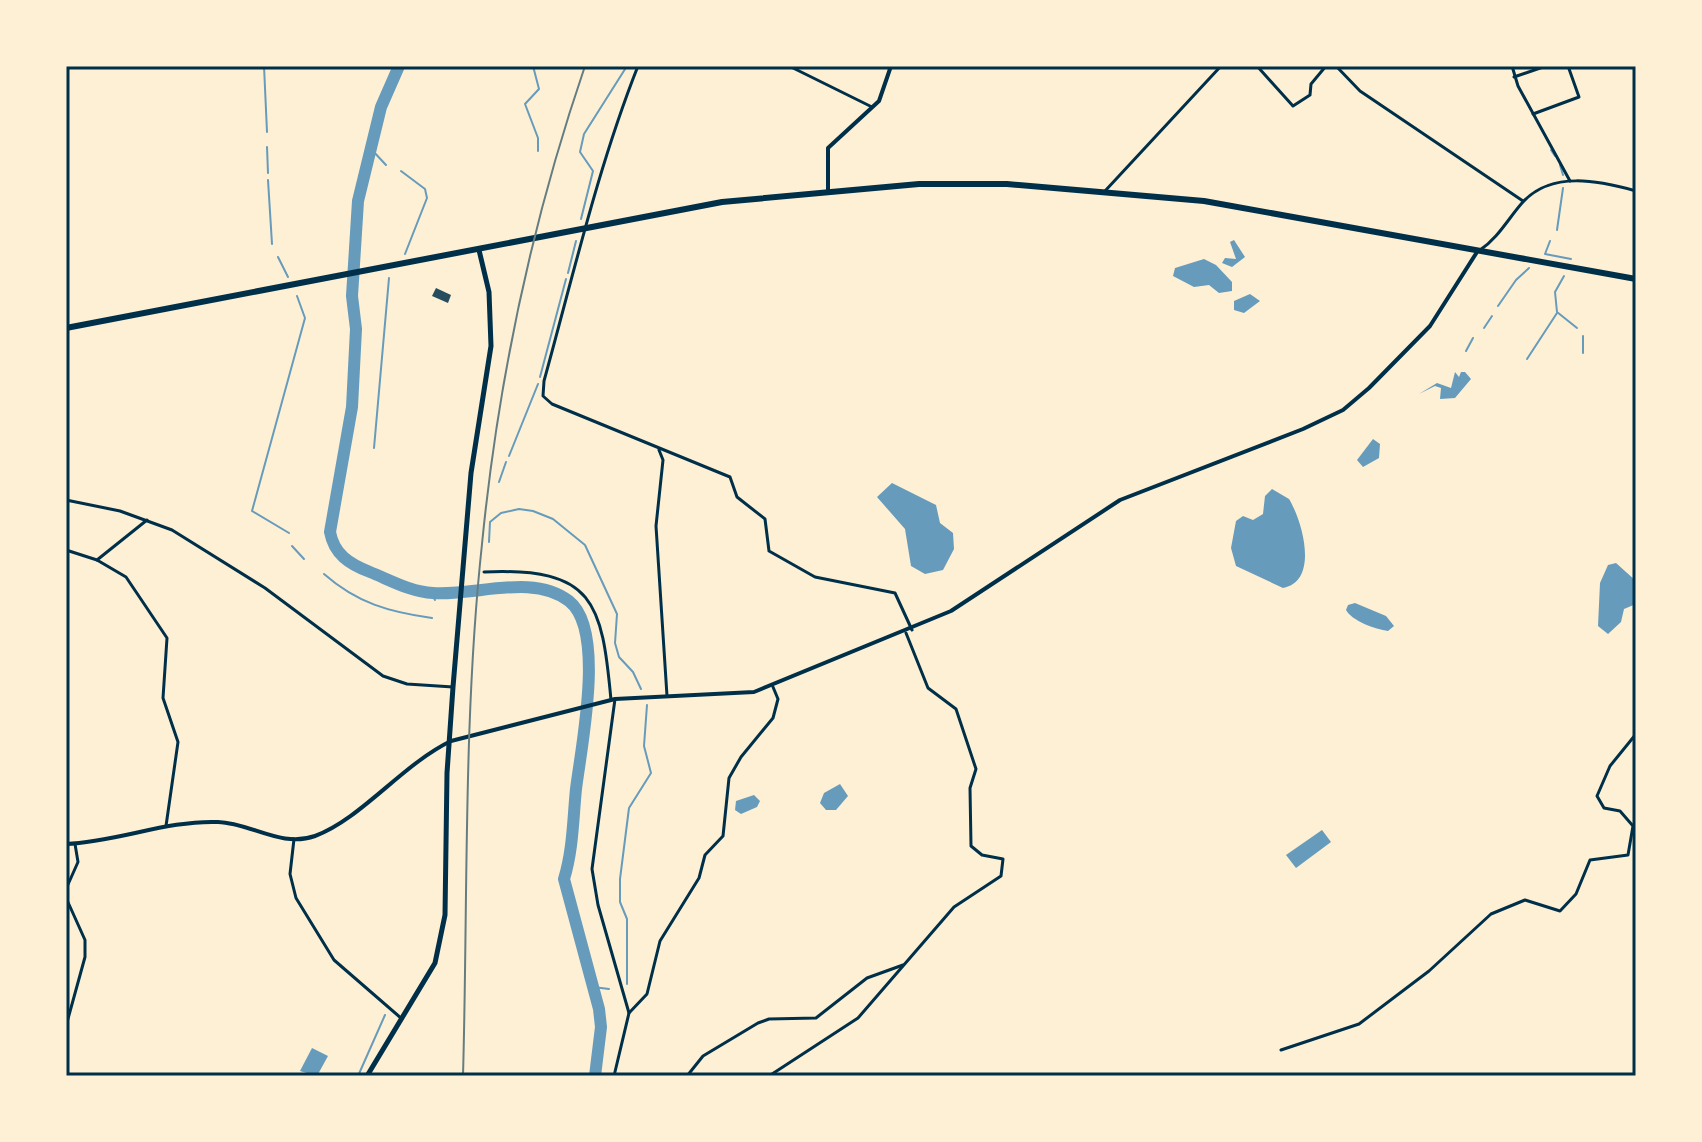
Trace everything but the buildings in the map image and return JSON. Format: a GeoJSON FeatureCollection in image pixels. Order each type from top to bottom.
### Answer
{"type":"FeatureCollection","features":[{"type":"Feature","properties":{"kind":"highway"},"geometry":{"type":"LineString","coordinates":[[66,328],[722,202],[919,184],[1105,191],[1204,201],[1636,279]]}},
{"type":"Feature","properties":{"kind":"main road"},"geometry":{"type":"LineString","coordinates":[[367,1076],[435,963],[445,915],[453,687],[471,473],[491,346],[489,292],[479,250]]}},
{"type":"Feature","properties":{"kind":"street"},"geometry":{"type":"LineString","coordinates":[[638,66],[619,114],[543,396],[552,404],[730,477],[737,497],[765,519],[769,551],[786,564],[815,577],[859,589],[895,593],[928,688],[956,709],[976,769],[970,788],[971,846],[977,853],[1003,859],[1004,866],[1001,876],[954,907],[858,1018],[769,1076]]}},
{"type":"Feature","properties":{"kind":"street"},"geometry":{"type":"LineString","coordinates":[[789,66],[872,107]]}},
{"type":"Feature","properties":{"kind":"street"},"geometry":{"type":"LineString","coordinates":[[828,191],[828,148],[834,138],[872,107],[885,90],[891,66]]}},
{"type":"Feature","properties":{"kind":"street"},"geometry":{"type":"LineString","coordinates":[[1105,191],[1221,66]]}},
{"type":"Feature","properties":{"kind":"street"},"geometry":{"type":"LineString","coordinates":[[1257,66],[1293,106],[1310,95],[1311,84],[1326,66]]}},
{"type":"Feature","properties":{"kind":"street"},"geometry":{"type":"LineString","coordinates":[[1336,66],[1360,91],[1523,201]]}},
{"type":"Feature","properties":{"kind":"street"},"geometry":{"type":"LineString","coordinates":[[1512,66],[1514,77],[1570,181]]}},
{"type":"Feature","properties":{"kind":"street"},"geometry":{"type":"LineString","coordinates":[[1514,77],[1546,66]]}},
{"type":"Feature","properties":{"kind":"street"},"geometry":{"type":"LineString","coordinates":[[1533,114],[1579,97],[1568,66]]}},
{"type":"Feature","properties":{"kind":"street"},"geometry":{"type":"LineString","coordinates":[[66,844],[218,822],[294,839],[314,836],[340,822],[431,750],[451,741],[613,700],[729,696],[773,687],[827,660],[909,631],[951,611],[1120,500],[1303,429],[1343,410],[1430,326],[1477,252],[1491,242],[1523,201],[1541,188],[1570,181],[1594,180],[1636,191]]}},
{"type":"Feature","properties":{"kind":"street"},"geometry":{"type":"LineString","coordinates":[[659,450],[663,460],[656,526],[667,697]]}},
{"type":"Feature","properties":{"kind":"street"},"geometry":{"type":"LineString","coordinates":[[66,500],[147,520],[172,530],[232,566],[374,671],[407,684],[453,687]]}},
{"type":"Feature","properties":{"kind":"street"},"geometry":{"type":"LineString","coordinates":[[97,560],[147,520]]}},
{"type":"Feature","properties":{"kind":"street"},"geometry":{"type":"LineString","coordinates":[[66,550],[97,560],[131,582],[167,638],[163,698],[178,742],[166,828]]}},
{"type":"Feature","properties":{"kind":"street"},"geometry":{"type":"LineString","coordinates":[[484,572],[543,574],[561,578],[584,595],[601,622],[606,640],[613,700],[592,869],[598,905],[629,1013],[614,1076]]}},
{"type":"Feature","properties":{"kind":"street"},"geometry":{"type":"LineString","coordinates":[[629,1013],[647,994],[660,941],[699,878],[705,855],[723,836],[727,826],[729,778],[773,718],[778,699],[773,687]]}},
{"type":"Feature","properties":{"kind":"street"},"geometry":{"type":"LineString","coordinates":[[1281,1050],[1359,1024],[1384,1008],[1491,914],[1525,900],[1560,911],[1576,894],[1590,860],[1628,855],[1633,826],[1620,811],[1604,808],[1597,796],[1610,766],[1636,734]]}},
{"type":"Feature","properties":{"kind":"street"},"geometry":{"type":"LineString","coordinates":[[294,839],[290,874],[296,898],[334,960],[402,1019]]}},
{"type":"Feature","properties":{"kind":"street"},"geometry":{"type":"LineString","coordinates":[[66,1026],[85,957],[85,940],[67,900],[66,889],[78,862],[75,844]]}},
{"type":"Feature","properties":{"kind":"street"},"geometry":{"type":"LineString","coordinates":[[687,1076],[703,1056],[758,1023],[769,1019],[816,1018],[867,978],[903,965]]}},
{"type":"Feature","properties":{"kind":"water"},"geometry":{"type":"Polygon","coordinates":[[[1234,240],[1245,257],[1232,267],[1222,263],[1225,258],[1236,259],[1230,242],[1234,240]]]}},
{"type":"Feature","properties":{"kind":"water"},"geometry":{"type":"Polygon","coordinates":[[[1204,259],[1216,265],[1232,282],[1232,291],[1219,293],[1209,285],[1194,287],[1173,276],[1175,268],[1204,259]]]}},
{"type":"Feature","properties":{"kind":"water"},"geometry":{"type":"Polygon","coordinates":[[[1250,294],[1260,301],[1244,313],[1234,310],[1234,301],[1250,294]]]}},
{"type":"Feature","properties":{"kind":"water"},"geometry":{"type":"Polygon","coordinates":[[[1455,372],[1459,377],[1461,372],[1465,372],[1471,379],[1455,398],[1440,399],[1441,388],[1435,386],[1419,394],[1437,383],[1451,388],[1455,372]]]}},
{"type":"Feature","properties":{"kind":"water"},"geometry":{"type":"Polygon","coordinates":[[[1373,439],[1380,444],[1379,458],[1363,467],[1357,460],[1373,439]]]}},
{"type":"Feature","properties":{"kind":"water"},"geometry":{"type":"Polygon","coordinates":[[[892,483],[936,505],[940,523],[953,533],[954,549],[943,570],[925,574],[911,566],[905,529],[877,497],[892,483]]]}},
{"type":"Feature","properties":{"kind":"water"},"geometry":{"type":"Polygon","coordinates":[[[1272,489],[1289,499],[1299,521],[1305,549],[1301,574],[1294,583],[1283,588],[1236,566],[1231,548],[1236,521],[1243,516],[1253,520],[1263,514],[1265,496],[1272,489]]]}},
{"type":"Feature","properties":{"kind":"water"},"geometry":{"type":"Polygon","coordinates":[[[1616,563],[1636,581],[1636,604],[1624,609],[1621,622],[1608,634],[1598,626],[1600,583],[1608,565],[1616,563]]]}},
{"type":"Feature","properties":{"kind":"water"},"geometry":{"type":"Polygon","coordinates":[[[1355,603],[1386,616],[1394,626],[1388,631],[1358,621],[1346,610],[1348,605],[1355,603]]]}},
{"type":"Feature","properties":{"kind":"water"},"geometry":{"type":"Polygon","coordinates":[[[840,784],[848,796],[836,810],[826,810],[820,803],[824,793],[840,784]]]}},
{"type":"Feature","properties":{"kind":"water"},"geometry":{"type":"Polygon","coordinates":[[[754,795],[760,801],[757,807],[741,814],[735,810],[736,801],[754,795]]]}},
{"type":"Feature","properties":{"kind":"water"},"geometry":{"type":"Polygon","coordinates":[[[1322,830],[1331,842],[1296,868],[1286,855],[1322,830]]]}},
{"type":"Feature","properties":{"kind":"water"},"geometry":{"type":"Polygon","coordinates":[[[312,1048],[328,1056],[317,1076],[300,1071],[312,1048]]]}},
{"type":"Feature","properties":{"kind":"waterway"},"geometry":{"type":"LineString","coordinates":[[264,66],[267,132]]}},
{"type":"Feature","properties":{"kind":"waterway"},"geometry":{"type":"LineString","coordinates":[[399,66],[381,107],[358,201],[352,296],[356,329],[352,407],[330,532],[335,546],[349,562],[409,588],[450,593],[539,588],[569,601],[580,616],[589,662],[588,690],[571,846],[564,879],[599,1009],[601,1027],[595,1076]]}},
{"type":"Feature","properties":{"kind":"waterway"},"geometry":{"type":"LineString","coordinates":[[533,66],[539,89],[525,104],[538,138],[538,151]]}},
{"type":"Feature","properties":{"kind":"waterway"},"geometry":{"type":"LineString","coordinates":[[581,219],[593,171],[580,152],[584,134],[627,66]]}},
{"type":"Feature","properties":{"kind":"waterway"},"geometry":{"type":"LineString","coordinates":[[267,147],[268,173]]}},
{"type":"Feature","properties":{"kind":"waterway"},"geometry":{"type":"LineString","coordinates":[[372,150],[386,165]]}},
{"type":"Feature","properties":{"kind":"waterway"},"geometry":{"type":"LineString","coordinates":[[1551,150],[1555,156]]}},
{"type":"Feature","properties":{"kind":"waterway"},"geometry":{"type":"LineString","coordinates":[[1560,165],[1563,175]]}},
{"type":"Feature","properties":{"kind":"waterway"},"geometry":{"type":"LineString","coordinates":[[401,171],[425,189],[427,198],[405,254]]}},
{"type":"Feature","properties":{"kind":"waterway"},"geometry":{"type":"LineString","coordinates":[[268,180],[272,244]]}},
{"type":"Feature","properties":{"kind":"waterway"},"geometry":{"type":"LineString","coordinates":[[1557,230],[1563,188]]}},
{"type":"Feature","properties":{"kind":"waterway"},"geometry":{"type":"LineString","coordinates":[[568,273],[576,241]]}},
{"type":"Feature","properties":{"kind":"waterway"},"geometry":{"type":"LineString","coordinates":[[1550,241],[1545,254],[1571,259]]}},
{"type":"Feature","properties":{"kind":"waterway"},"geometry":{"type":"LineString","coordinates":[[278,257],[288,277]]}},
{"type":"Feature","properties":{"kind":"waterway"},"geometry":{"type":"LineString","coordinates":[[1498,306],[1516,280],[1529,268]]}},
{"type":"Feature","properties":{"kind":"waterway"},"geometry":{"type":"LineString","coordinates":[[1564,276],[1555,292],[1557,312],[1577,328]]}},
{"type":"Feature","properties":{"kind":"waterway"},"geometry":{"type":"LineString","coordinates":[[374,448],[389,278]]}},
{"type":"Feature","properties":{"kind":"waterway"},"geometry":{"type":"LineString","coordinates":[[540,377],[566,279]]}},
{"type":"Feature","properties":{"kind":"waterway"},"geometry":{"type":"LineString","coordinates":[[289,533],[252,511],[305,318],[297,296]]}},
{"type":"Feature","properties":{"kind":"waterway"},"geometry":{"type":"LineString","coordinates":[[1527,359],[1557,313]]}},
{"type":"Feature","properties":{"kind":"waterway"},"geometry":{"type":"LineString","coordinates":[[1484,328],[1492,316]]}},
{"type":"Feature","properties":{"kind":"waterway"},"geometry":{"type":"LineString","coordinates":[[1583,336],[1583,353]]}},
{"type":"Feature","properties":{"kind":"waterway"},"geometry":{"type":"LineString","coordinates":[[1466,351],[1473,338]]}},
{"type":"Feature","properties":{"kind":"waterway"},"geometry":{"type":"LineString","coordinates":[[509,456],[538,384]]}},
{"type":"Feature","properties":{"kind":"waterway"},"geometry":{"type":"LineString","coordinates":[[499,482],[506,462]]}},
{"type":"Feature","properties":{"kind":"waterway"},"geometry":{"type":"LineString","coordinates":[[489,542],[490,522],[501,513],[519,509],[553,519],[585,545],[617,614],[615,643],[619,657],[633,672],[641,689]]}},
{"type":"Feature","properties":{"kind":"waterway"},"geometry":{"type":"LineString","coordinates":[[292,546],[304,559]]}},
{"type":"Feature","properties":{"kind":"waterway"},"geometry":{"type":"LineString","coordinates":[[324,574],[374,605],[432,618]]}},
{"type":"Feature","properties":{"kind":"waterway"},"geometry":{"type":"LineString","coordinates":[[431,593],[435,600]]}},
{"type":"Feature","properties":{"kind":"waterway"},"geometry":{"type":"LineString","coordinates":[[627,984],[627,919],[620,902],[620,879],[629,808],[651,773],[644,746],[647,705]]}},
{"type":"Feature","properties":{"kind":"waterway"},"geometry":{"type":"LineString","coordinates":[[593,987],[609,989]]}},
{"type":"Feature","properties":{"kind":"waterway"},"geometry":{"type":"LineString","coordinates":[[358,1076],[385,1015]]}},
{"type":"Feature","properties":{"kind":"railway"},"geometry":{"type":"LineString","coordinates":[[463,1076],[472,676],[489,483],[497,422],[533,242],[585,66]]}}]}
